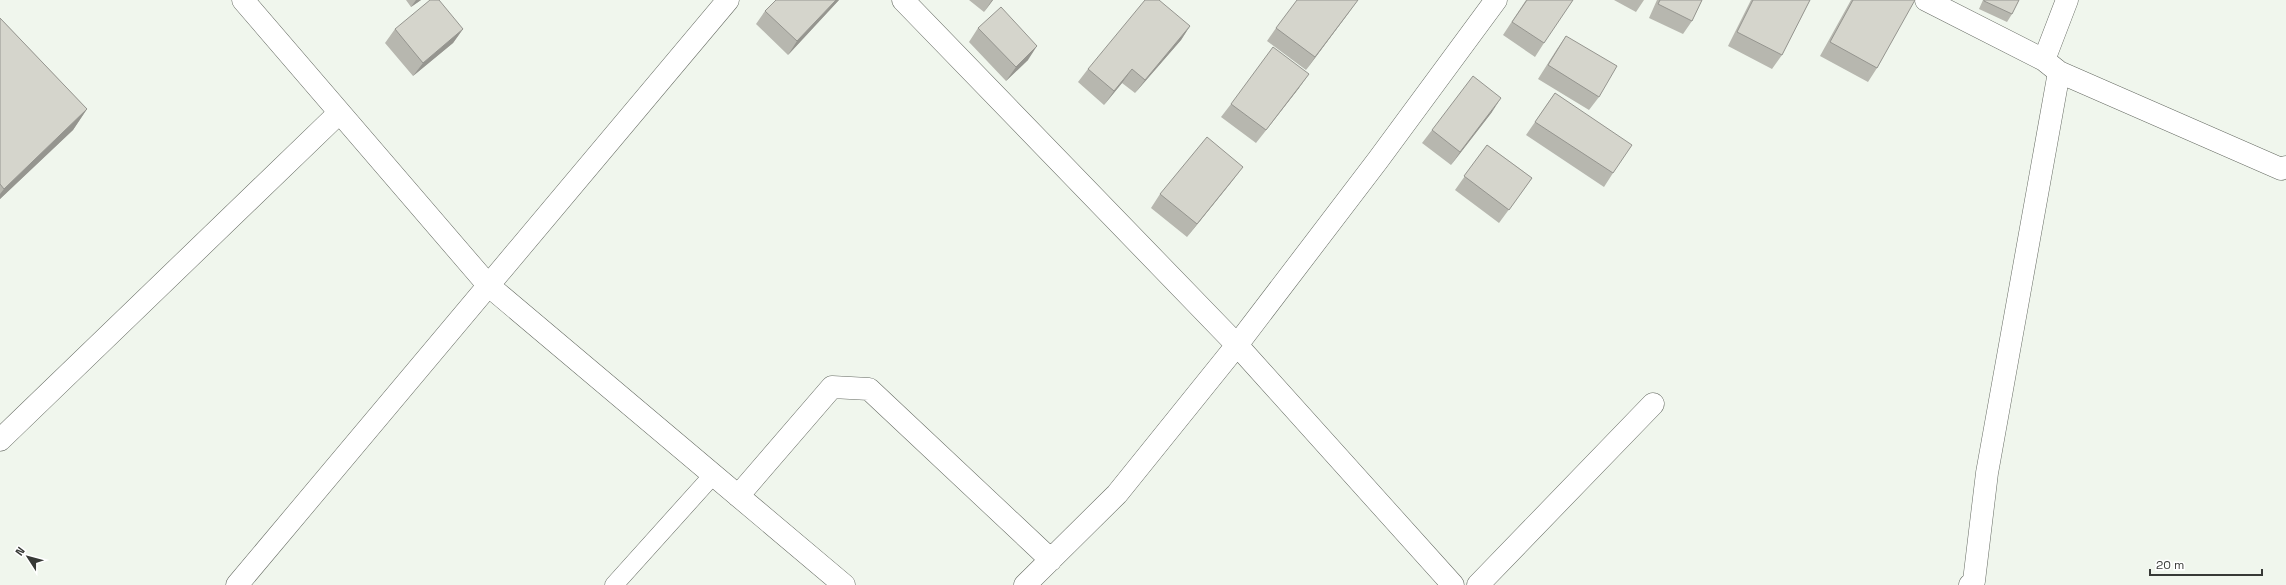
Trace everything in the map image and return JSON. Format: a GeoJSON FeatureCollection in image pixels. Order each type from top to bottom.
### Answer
{"type":"FeatureCollection","features":[{"type":"Feature","properties":{"kind":"street"},"geometry":{"type":"LineString","coordinates":[[243,0],[488,285],[844,585]]}},
{"type":"Feature","properties":{"kind":"street"},"geometry":{"type":"LineString","coordinates":[[237,585],[728,0]]}},
{"type":"Feature","properties":{"kind":"street"},"geometry":{"type":"LineString","coordinates":[[903,0],[1237,345],[1453,585]]}},
{"type":"Feature","properties":{"kind":"street"},"geometry":{"type":"LineString","coordinates":[[1025,585],[1118,494],[1237,345],[1373,167],[1496,0]]}},
{"type":"Feature","properties":{"kind":"street"},"geometry":{"type":"LineString","coordinates":[[1926,0],[2052,66],[2281,169],[2286,167]]}},
{"type":"Feature","properties":{"kind":"street"},"geometry":{"type":"LineString","coordinates":[[1973,584],[1986,473],[2052,66],[2067,0]]}},
{"type":"Feature","properties":{"kind":"street"},"geometry":{"type":"LineString","coordinates":[[0,440],[339,113]]}},
{"type":"Feature","properties":{"kind":"street"},"geometry":{"type":"LineString","coordinates":[[738,496],[832,387],[870,389],[1051,560]]}},
{"type":"Feature","properties":{"kind":"street"},"geometry":{"type":"LineString","coordinates":[[1478,585],[1654,404]]}},
{"type":"Feature","properties":{"kind":"lane"},"geometry":{"type":"LineString","coordinates":[[614,585],[713,475]]}},
{"type":"Feature","properties":{"kind":"building"},"geometry":{"type":"Polygon","coordinates":[[[430,0],[439,0],[463,29],[423,63],[395,29],[430,0]]]}},
{"type":"Feature","properties":{"kind":"building"},"geometry":{"type":"Polygon","coordinates":[[[776,0],[836,0],[797,41],[765,11],[776,0]]]}},
{"type":"Feature","properties":{"kind":"building"},"geometry":{"type":"Polygon","coordinates":[[[1145,0],[1159,0],[1190,26],[1145,80],[1132,69],[1114,91],[1088,69],[1145,0]]]}},
{"type":"Feature","properties":{"kind":"building"},"geometry":{"type":"Polygon","coordinates":[[[1297,0],[1358,0],[1315,57],[1276,28],[1297,0]]]}},
{"type":"Feature","properties":{"kind":"building"},"geometry":{"type":"Polygon","coordinates":[[[1527,0],[1573,0],[1544,43],[1512,22],[1527,0]]]}},
{"type":"Feature","properties":{"kind":"building"},"geometry":{"type":"Polygon","coordinates":[[[1660,0],[1702,0],[1692,21],[1658,4],[1660,0]]]}},
{"type":"Feature","properties":{"kind":"building"},"geometry":{"type":"Polygon","coordinates":[[[1753,0],[1810,0],[1782,55],[1737,32],[1753,0]]]}},
{"type":"Feature","properties":{"kind":"building"},"geometry":{"type":"Polygon","coordinates":[[[1853,0],[1915,0],[1877,68],[1830,42],[1853,0]]]}},
{"type":"Feature","properties":{"kind":"building"},"geometry":{"type":"Polygon","coordinates":[[[1984,0],[2019,0],[2012,14],[1984,0]]]}},
{"type":"Feature","properties":{"kind":"building"},"geometry":{"type":"Polygon","coordinates":[[[1001,7],[1037,46],[1016,67],[978,28],[1001,7]]]}},
{"type":"Feature","properties":{"kind":"building"},"geometry":{"type":"Polygon","coordinates":[[[0,18],[87,109],[4,189],[0,184],[0,18]]]}},
{"type":"Feature","properties":{"kind":"building"},"geometry":{"type":"Polygon","coordinates":[[[1566,36],[1617,66],[1599,97],[1548,65],[1566,36]]]}},
{"type":"Feature","properties":{"kind":"building"},"geometry":{"type":"Polygon","coordinates":[[[1273,47],[1309,74],[1266,130],[1231,104],[1273,47]]]}},
{"type":"Feature","properties":{"kind":"building"},"geometry":{"type":"Polygon","coordinates":[[[1473,76],[1501,98],[1460,152],[1432,130],[1473,76]]]}},
{"type":"Feature","properties":{"kind":"building"},"geometry":{"type":"Polygon","coordinates":[[[1555,93],[1632,145],[1613,173],[1535,122],[1555,93]]]}},
{"type":"Feature","properties":{"kind":"building"},"geometry":{"type":"Polygon","coordinates":[[[1207,137],[1243,167],[1197,224],[1160,194],[1207,137]]]}},
{"type":"Feature","properties":{"kind":"building"},"geometry":{"type":"Polygon","coordinates":[[[1487,145],[1532,178],[1509,210],[1464,176],[1487,145]]]}}]}
